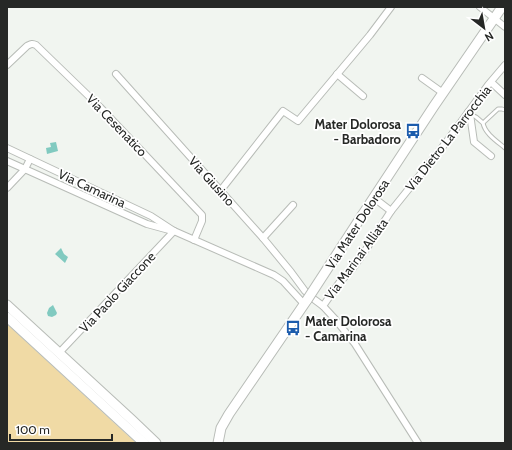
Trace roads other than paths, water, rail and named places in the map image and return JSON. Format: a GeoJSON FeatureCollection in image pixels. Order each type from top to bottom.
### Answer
{"type":"FeatureCollection","features":[{"type":"Feature","properties":{"kind":"street"},"geometry":{"type":"LineString","coordinates":[[220,190],[283,111],[298,121],[392,7]]}},
{"type":"Feature","properties":{"kind":"street"},"geometry":{"type":"LineString","coordinates":[[480,7],[505,27]]}},
{"type":"Feature","properties":{"kind":"street","name":"Via Mater Dolorosa"},"geometry":{"type":"LineString","coordinates":[[218,443],[221,428],[229,414],[309,301],[363,214],[502,7]]}},
{"type":"Feature","properties":{"kind":"street","name":"Via Cesenatico"},"geometry":{"type":"LineString","coordinates":[[7,65],[27,46],[34,43],[100,107],[202,214],[202,221],[194,240]]}},
{"type":"Feature","properties":{"kind":"street","name":"Via Dietro La Parrocchia"},"geometry":{"type":"LineString","coordinates":[[392,211],[505,65]]}},
{"type":"Feature","properties":{"kind":"street","name":"Via Giusino"},"geometry":{"type":"LineString","coordinates":[[116,74],[263,238],[305,291]]}},
{"type":"Feature","properties":{"kind":"street"},"geometry":{"type":"LineString","coordinates":[[337,74],[363,96]]}},
{"type":"Feature","properties":{"kind":"street"},"geometry":{"type":"LineString","coordinates":[[422,78],[443,93]]}},
{"type":"Feature","properties":{"kind":"street"},"geometry":{"type":"LineString","coordinates":[[491,82],[505,95]]}},
{"type":"Feature","properties":{"kind":"street"},"geometry":{"type":"LineString","coordinates":[[469,113],[474,142],[491,156]]}},
{"type":"Feature","properties":{"kind":"street","name":"Via Camarina"},"geometry":{"type":"LineString","coordinates":[[7,148],[151,216],[174,231],[274,275],[309,301]]}},
{"type":"Feature","properties":{"kind":"street"},"geometry":{"type":"LineString","coordinates":[[7,188],[26,169],[30,159]]}},
{"type":"Feature","properties":{"kind":"street","name":"Via Camarina"},"geometry":{"type":"LineString","coordinates":[[7,161],[147,224],[174,231]]}},
{"type":"Feature","properties":{"kind":"street","name":"Via Marinai Alliata"},"geometry":{"type":"LineString","coordinates":[[374,198],[392,211],[353,268],[339,283],[323,306],[355,344],[418,443]]}},
{"type":"Feature","properties":{"kind":"street"},"geometry":{"type":"LineString","coordinates":[[263,238],[293,205]]}},
{"type":"Feature","properties":{"kind":"street","name":"Via Paolo Giaccone"},"geometry":{"type":"LineString","coordinates":[[59,353],[174,231]]}},
{"type":"Feature","properties":{"kind":"street"},"geometry":{"type":"LineString","coordinates":[[309,301],[323,306]]}},
{"type":"Feature","properties":{"kind":"street"},"geometry":{"type":"LineString","coordinates":[[7,306],[156,443]]}},
{"type":"Feature","properties":{"kind":"street"},"geometry":{"type":"LineString","coordinates":[[7,317],[144,443]]}},
{"type":"Feature","properties":{"kind":"lane"},"geometry":{"type":"LineString","coordinates":[[483,123],[498,109],[505,110]]}},
{"type":"Feature","properties":{"kind":"lane"},"geometry":{"type":"LineString","coordinates":[[469,113],[483,123],[486,132],[505,148]]}},
{"type":"Feature","properties":{"kind":"water"},"geometry":{"type":"Polygon","coordinates":[[[56,142],[58,151],[47,154],[46,148],[51,147],[50,143],[56,142]]]}},
{"type":"Feature","properties":{"kind":"water"},"geometry":{"type":"Polygon","coordinates":[[[61,248],[64,254],[68,257],[65,263],[55,254],[61,248]]]}},
{"type":"Feature","properties":{"kind":"water"},"geometry":{"type":"Polygon","coordinates":[[[53,305],[57,313],[52,317],[48,316],[47,313],[49,308],[53,305]]]}},
{"type":"Feature","properties":{"kind":"place","name":"Mater Dolorosa - Barbadoro"},"geometry":{"type":"Point","coordinates":[413,131]}},
{"type":"Feature","properties":{"kind":"place","name":"Mater Dolorosa - Camarina"},"geometry":{"type":"Point","coordinates":[293,328]}}]}
